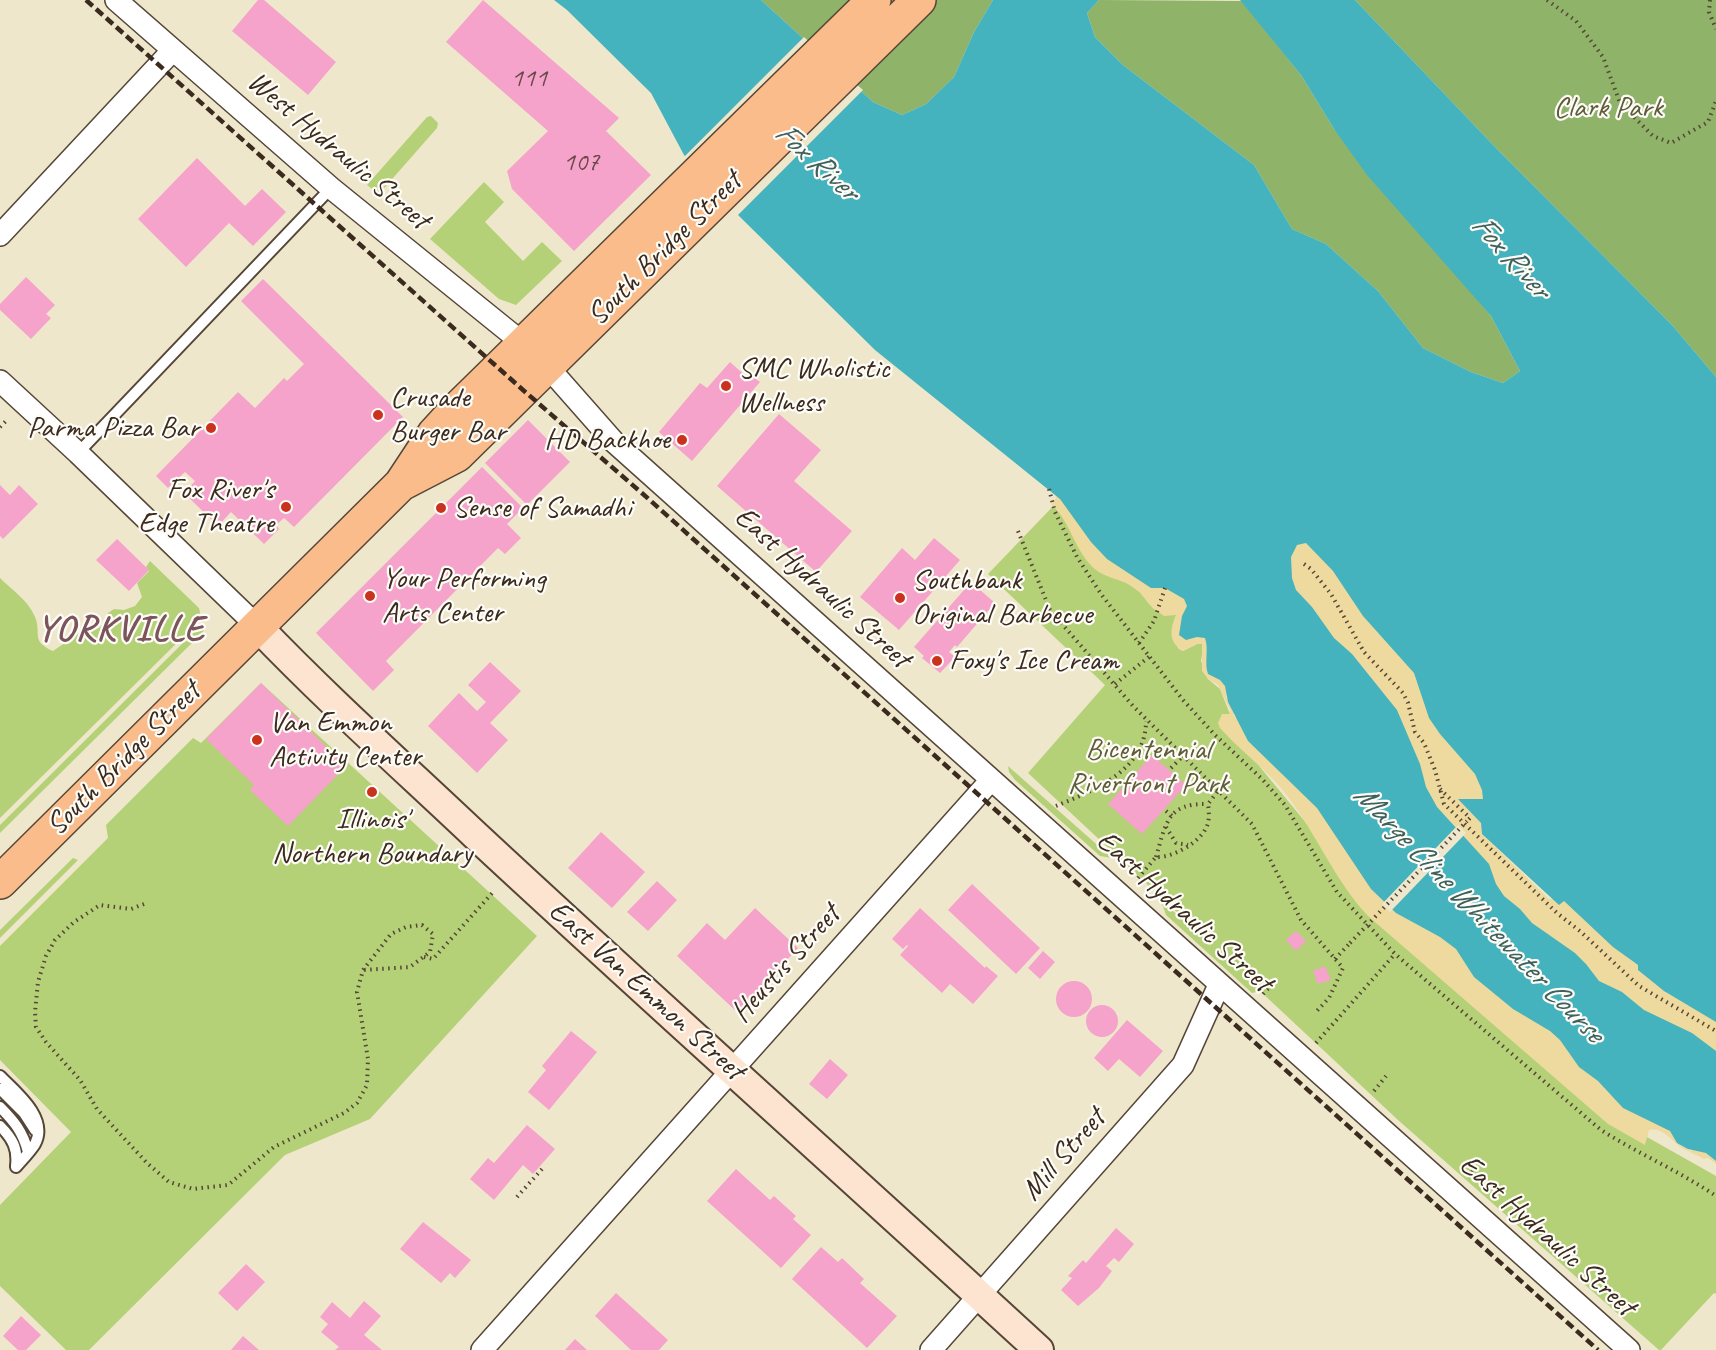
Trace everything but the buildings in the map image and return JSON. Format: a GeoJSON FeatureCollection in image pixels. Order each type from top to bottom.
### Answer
{"type":"FeatureCollection","features":[{"type":"Feature","properties":{"kind":"highway","name":"South Bridge Street"},"geometry":{"type":"LineString","coordinates":[[0,882],[401,484],[457,455],[536,355],[688,204],[874,0]]}},
{"type":"Feature","properties":{"kind":"highway","name":"South Bridge Street"},"geometry":{"type":"LineString","coordinates":[[688,204],[919,0]]}},
{"type":"Feature","properties":{"kind":"street","name":"West Hydraulic Street"},"geometry":{"type":"LineString","coordinates":[[116,0],[331,188],[536,355]]}},
{"type":"Feature","properties":{"kind":"street"},"geometry":{"type":"LineString","coordinates":[[0,235],[173,50]]}},
{"type":"Feature","properties":{"kind":"street","name":"East Hydraulic Street"},"geometry":{"type":"LineString","coordinates":[[536,355],[614,442],[1629,1350]]}},
{"type":"Feature","properties":{"kind":"street"},"geometry":{"type":"LineString","coordinates":[[0,381],[258,627]]}},
{"type":"Feature","properties":{"kind":"street","name":"East Van Emmon Street"},"geometry":{"type":"LineString","coordinates":[[258,627],[421,785],[619,970],[732,1069],[1039,1350]]}},
{"type":"Feature","properties":{"kind":"street","name":"Heustis Street"},"geometry":{"type":"LineString","coordinates":[[482,1350],[991,780]]}},
{"type":"Feature","properties":{"kind":"street","name":"Mill Street"},"geometry":{"type":"LineString","coordinates":[[931,1350],[1183,1065],[1219,985]]}},
{"type":"Feature","properties":{"kind":"lane"},"geometry":{"type":"LineString","coordinates":[[78,453],[331,188]]}},
{"type":"Feature","properties":{"kind":"lane"},"geometry":{"type":"LineString","coordinates":[[0,1076],[31,1108],[35,1118],[37,1133],[35,1143],[16,1167],[17,1155],[14,1143],[0,1126]]}},
{"type":"Feature","properties":{"kind":"lane"},"geometry":{"type":"LineString","coordinates":[[0,1089],[24,1113],[37,1133]]}},
{"type":"Feature","properties":{"kind":"lane"},"geometry":{"type":"LineString","coordinates":[[0,1107],[15,1122],[24,1136],[28,1152]]}},
{"type":"Feature","properties":{"kind":"path"},"geometry":{"type":"LineString","coordinates":[[1547,0],[1576,21],[1603,57],[1620,103],[1653,136],[1671,143],[1708,122],[1716,101]]}},
{"type":"Feature","properties":{"kind":"path"},"geometry":{"type":"LineString","coordinates":[[1710,0],[1709,12],[1716,29]]}},
{"type":"Feature","properties":{"kind":"path"},"geometry":{"type":"LineString","coordinates":[[0,427],[6,421]]}},
{"type":"Feature","properties":{"kind":"path"},"geometry":{"type":"LineString","coordinates":[[1048,489],[1055,512],[1077,557],[1101,594],[1183,700],[1285,805],[1337,892],[1395,954],[1602,1130],[1628,1148],[1700,1185],[1716,1196]]}},
{"type":"Feature","properties":{"kind":"path"},"geometry":{"type":"LineString","coordinates":[[1018,531],[1050,610],[1146,720],[1252,824],[1301,920],[1343,968],[1329,998],[1315,1013]]}},
{"type":"Feature","properties":{"kind":"path"},"geometry":{"type":"LineString","coordinates":[[1304,564],[1311,569],[1331,594],[1364,652],[1403,693],[1415,732],[1425,743],[1444,804],[1557,913],[1639,986],[1716,1031]]}},
{"type":"Feature","properties":{"kind":"path"},"geometry":{"type":"LineString","coordinates":[[1139,643],[1154,621],[1165,588]]}},
{"type":"Feature","properties":{"kind":"path"},"geometry":{"type":"LineString","coordinates":[[1115,684],[1150,656]]}},
{"type":"Feature","properties":{"kind":"path"},"geometry":{"type":"LineString","coordinates":[[1056,806],[1112,779],[1126,766],[1139,751],[1146,735],[1146,720]]}},
{"type":"Feature","properties":{"kind":"path"},"geometry":{"type":"LineString","coordinates":[[1171,768],[1183,756]]}},
{"type":"Feature","properties":{"kind":"path"},"geometry":{"type":"LineString","coordinates":[[1335,958],[1470,818],[1440,789]]}},
{"type":"Feature","properties":{"kind":"path"},"geometry":{"type":"LineString","coordinates":[[1156,857],[1165,858],[1180,851],[1206,828],[1209,814],[1208,804],[1218,791]]}},
{"type":"Feature","properties":{"kind":"path"},"geometry":{"type":"LineString","coordinates":[[1138,878],[1156,857],[1166,826],[1179,808],[1190,804],[1208,804]]}},
{"type":"Feature","properties":{"kind":"path"},"geometry":{"type":"LineString","coordinates":[[1166,811],[1172,816]]}},
{"type":"Feature","properties":{"kind":"path"},"geometry":{"type":"LineString","coordinates":[[1166,826],[1176,843],[1189,845]]}},
{"type":"Feature","properties":{"kind":"path"},"geometry":{"type":"LineString","coordinates":[[423,957],[433,959],[494,891]]}},
{"type":"Feature","properties":{"kind":"path"},"geometry":{"type":"LineString","coordinates":[[144,904],[131,909],[100,905],[74,922],[55,940],[46,956],[38,982],[36,1027],[45,1042],[80,1080],[97,1109],[147,1163],[169,1182],[194,1189],[228,1185],[274,1147],[344,1113],[357,1103],[367,1085],[368,1059],[357,992],[363,970],[391,934],[406,927],[422,925],[433,934],[430,951],[410,967],[363,970]]}},
{"type":"Feature","properties":{"kind":"path"},"geometry":{"type":"LineString","coordinates":[[1330,1026],[1395,954]]}},
{"type":"Feature","properties":{"kind":"path"},"geometry":{"type":"LineString","coordinates":[[517,1197],[542,1169],[540,1167]]}},
{"type":"Feature","properties":{"kind":"green space"},"geometry":{"type":"Polygon","coordinates":[[[761,0],[993,0],[974,32],[954,77],[926,104],[902,115],[873,102],[761,0]]]}},
{"type":"Feature","properties":{"kind":"green space"},"geometry":{"type":"Polygon","coordinates":[[[1099,0],[1242,1],[1301,75],[1334,129],[1491,316],[1520,371],[1503,383],[1471,372],[1423,348],[1378,291],[1326,244],[1292,229],[1254,165],[1123,65],[1095,37],[1087,13],[1099,0]]]}},
{"type":"Feature","properties":{"kind":"green space","name":"Clark Park"},"geometry":{"type":"Polygon","coordinates":[[[1355,0],[1716,0],[1716,377],[1672,325],[1496,148],[1355,0]]]}},
{"type":"Feature","properties":{"kind":"green space"},"geometry":{"type":"Polygon","coordinates":[[[431,116],[438,123],[437,128],[379,194],[367,185],[427,117],[431,116]]]}},
{"type":"Feature","properties":{"kind":"green space"},"geometry":{"type":"Polygon","coordinates":[[[484,182],[504,202],[485,222],[523,261],[542,242],[562,261],[516,305],[499,299],[430,239],[484,182]]]}},
{"type":"Feature","properties":{"kind":"green space","name":"Bicentennial Riverfront Park"},"geometry":{"type":"Polygon","coordinates":[[[1060,499],[1124,581],[1140,592],[1154,609],[1177,615],[1172,638],[1179,649],[1183,651],[1202,643],[1201,661],[1208,679],[1220,689],[1230,714],[1260,767],[1369,899],[1624,1124],[1716,1176],[1716,1294],[1714,1293],[1661,1350],[1398,1120],[1260,991],[1252,993],[1166,915],[1161,901],[1208,941],[1028,773],[1105,685],[988,574],[1060,499]]]}},
{"type":"Feature","properties":{"kind":"green space"},"geometry":{"type":"Polygon","coordinates":[[[150,561],[199,608],[197,623],[0,818],[0,578],[29,606],[37,623],[41,644],[53,651],[82,631],[99,628],[105,622],[108,613],[114,609],[124,610],[135,606],[142,597],[137,583],[149,571],[146,567],[150,561]]]}},
{"type":"Feature","properties":{"kind":"green space"},"geometry":{"type":"Polygon","coordinates":[[[202,624],[206,627],[202,633],[0,833],[0,825],[202,624]]]}},
{"type":"Feature","properties":{"kind":"green space","name":"Van Emmon Activity Center"},"geometry":{"type":"Polygon","coordinates":[[[261,683],[537,936],[370,1119],[285,1155],[89,1350],[66,1350],[0,1286],[0,1205],[71,1132],[0,1060],[0,946],[108,838],[106,825],[193,738],[201,743],[261,683]]]}},
{"type":"Feature","properties":{"kind":"green space"},"geometry":{"type":"Polygon","coordinates":[[[1008,766],[1112,858],[1100,856],[1015,780],[1008,766]]]}},
{"type":"Feature","properties":{"kind":"green space"},"geometry":{"type":"Polygon","coordinates":[[[73,858],[78,860],[0,938],[0,930],[73,858]]]}},
{"type":"Feature","properties":{"kind":"sand"},"geometry":{"type":"Polygon","coordinates":[[[1053,486],[1177,584],[1206,633],[1208,674],[1225,682],[1228,691],[1226,697],[1235,712],[1233,715],[1275,757],[1401,906],[1542,1016],[1690,1151],[1700,1146],[1716,1159],[1716,1164],[1708,1158],[1704,1159],[1682,1148],[1659,1131],[1649,1130],[1645,1145],[1608,1124],[1368,916],[1346,888],[1288,797],[1220,728],[1218,723],[1222,714],[1230,714],[1230,710],[1218,685],[1208,679],[1202,671],[1202,644],[1183,651],[1175,644],[1172,635],[1172,625],[1176,615],[1164,616],[1151,606],[1136,589],[1101,573],[1089,563],[1064,520],[1051,504],[1056,498],[1053,486]]]}},
{"type":"Feature","properties":{"kind":"sand"},"geometry":{"type":"Polygon","coordinates":[[[1272,489],[1293,496],[1489,782],[1481,823],[1482,834],[1549,899],[1564,899],[1633,962],[1647,968],[1716,1014],[1716,1061],[1543,942],[1459,847],[1294,595],[1272,489]]]}},
{"type":"Feature","properties":{"kind":"water"},"geometry":{"type":"Polygon","coordinates":[[[554,0],[761,0],[873,102],[902,115],[926,104],[954,77],[974,32],[993,0],[1099,0],[1087,13],[1095,37],[1123,65],[1254,165],[1292,229],[1326,244],[1378,291],[1423,348],[1471,372],[1503,383],[1520,371],[1491,316],[1367,175],[1334,129],[1301,75],[1240,0],[1355,0],[1496,148],[1672,325],[1716,377],[1716,1022],[1664,991],[1638,970],[1638,965],[1613,947],[1564,901],[1559,905],[1482,834],[1481,823],[1458,799],[1483,799],[1482,790],[1475,774],[1429,718],[1414,673],[1363,616],[1333,571],[1306,543],[1297,545],[1291,557],[1292,578],[1296,590],[1312,607],[1334,638],[1352,654],[1397,710],[1420,764],[1426,787],[1437,807],[1489,864],[1496,884],[1504,896],[1532,923],[1575,953],[1599,981],[1622,992],[1644,1010],[1692,1033],[1716,1051],[1716,1161],[1706,1153],[1688,1149],[1677,1143],[1670,1131],[1623,1108],[1598,1081],[1579,1067],[1560,1040],[1550,1031],[1513,1009],[1474,977],[1456,949],[1440,937],[1396,913],[1371,889],[1317,808],[1248,741],[1228,702],[1225,686],[1220,680],[1208,674],[1205,638],[1197,637],[1186,640],[1179,635],[1182,616],[1187,606],[1184,599],[1165,588],[1151,588],[1107,559],[1091,542],[1060,499],[875,350],[739,216],[684,155],[651,93],[554,0]]]}},
{"type":"Feature","properties":{"kind":"pier"},"geometry":{"type":"Polygon","coordinates":[[[804,37],[863,90],[736,217],[683,158],[804,37]]]}},
{"type":"Feature","properties":{"kind":"pier"},"geometry":{"type":"Polygon","coordinates":[[[1458,825],[1466,833],[1390,912],[1382,904],[1458,825]]]}},
{"type":"Feature","properties":{"kind":"railway"},"geometry":{"type":"LineString","coordinates":[[86,0],[523,390],[643,494],[1598,1350]]}},
{"type":"Feature","properties":{"kind":"place","name":"SMC Wholistic Wellness"},"geometry":{"type":"Point","coordinates":[726,386]}},
{"type":"Feature","properties":{"kind":"place","name":"Crusade Burger Bar"},"geometry":{"type":"Point","coordinates":[378,415]}},
{"type":"Feature","properties":{"kind":"place","name":"Parma Pizza Bar"},"geometry":{"type":"Point","coordinates":[211,428]}},
{"type":"Feature","properties":{"kind":"place","name":"HD Backhoe"},"geometry":{"type":"Point","coordinates":[682,440]}},
{"type":"Feature","properties":{"kind":"place","name":"Fox River's Edge Theatre"},"geometry":{"type":"Point","coordinates":[286,507]}},
{"type":"Feature","properties":{"kind":"place","name":"Sense of Samadhi"},"geometry":{"type":"Point","coordinates":[441,508]}},
{"type":"Feature","properties":{"kind":"place","name":"Your Performing Arts Center"},"geometry":{"type":"Point","coordinates":[370,596]}},
{"type":"Feature","properties":{"kind":"place","name":"Southbank Original Barbecue"},"geometry":{"type":"Point","coordinates":[900,598]}},
{"type":"Feature","properties":{"kind":"place","name":"Foxy's Ice Cream"},"geometry":{"type":"Point","coordinates":[937,661]}},
{"type":"Feature","properties":{"kind":"place","name":"Van Emmon Activity Center"},"geometry":{"type":"Point","coordinates":[257,740]}},
{"type":"Feature","properties":{"kind":"place","name":"Illinois' Northern Boundary"},"geometry":{"type":"Point","coordinates":[372,792]}},
{"type":"Feature","properties":{"kind":"district","name":"YORKVILLE"},"geometry":{"type":"Point","coordinates":[121,631]}},
{"type":"Feature","properties":{"kind":"water label","name":"Fox River"},"geometry":{"type":"Point","coordinates":[816,162]}},
{"type":"Feature","properties":{"kind":"water label","name":"Fox River"},"geometry":{"type":"Point","coordinates":[1510,257]}},
{"type":"Feature","properties":{"kind":"water label","name":"Marge Cline Whitewater Course"},"geometry":{"type":"Point","coordinates":[1478,914]}}]}
